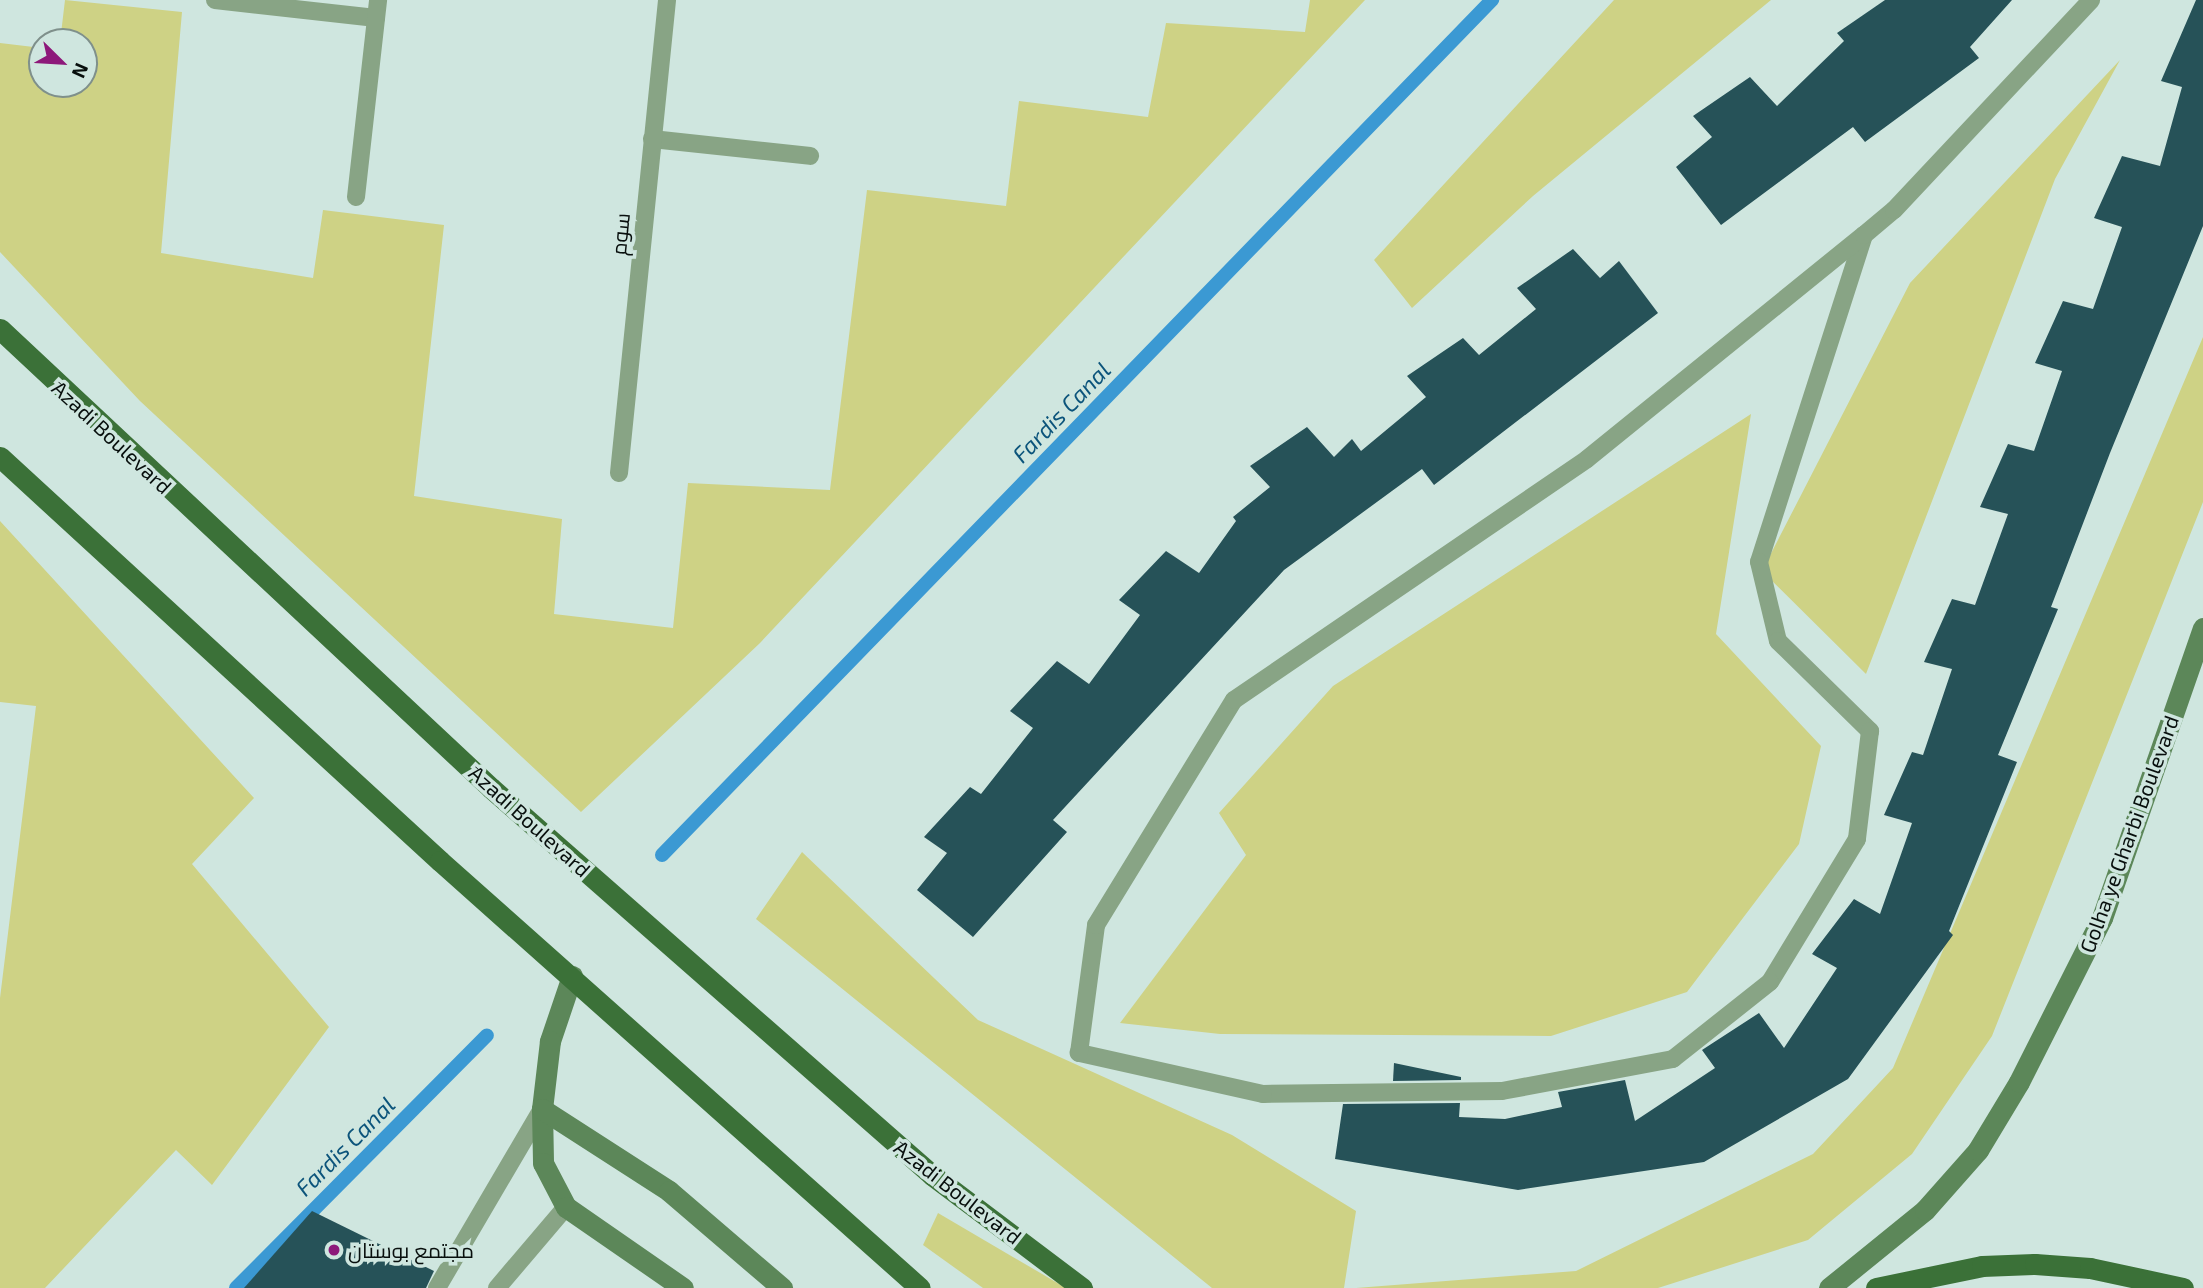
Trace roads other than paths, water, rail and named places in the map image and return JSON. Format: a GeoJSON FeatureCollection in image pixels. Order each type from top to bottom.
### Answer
{"type":"FeatureCollection","features":[{"type":"Feature","properties":{"kind":"main road","name":"َAzadi Boulevard"},"geometry":{"type":"LineString","coordinates":[[0,329],[491,788],[932,1175],[1082,1288]]}},
{"type":"Feature","properties":{"kind":"main road"},"geometry":{"type":"LineString","coordinates":[[0,457],[920,1288]]}},
{"type":"Feature","properties":{"kind":"main road","name":"Golha ye Gharbi Boulevard"},"geometry":{"type":"LineString","coordinates":[[1829,1288],[1925,1210],[1978,1150],[2019,1082],[2102,918],[2203,628]]}},
{"type":"Feature","properties":{"kind":"main road"},"geometry":{"type":"LineString","coordinates":[[572,976],[550,1041],[542,1109],[543,1163],[566,1207],[683,1288]]}},
{"type":"Feature","properties":{"kind":"main road"},"geometry":{"type":"LineString","coordinates":[[542,1109],[668,1191],[782,1288]]}},
{"type":"Feature","properties":{"kind":"main road"},"geometry":{"type":"LineString","coordinates":[[1876,1288],[1968,1268],[2035,1264],[2090,1268],[2183,1288]]}},
{"type":"Feature","properties":{"kind":"lane"},"geometry":{"type":"LineString","coordinates":[[215,0],[377,9],[356,197]]}},
{"type":"Feature","properties":{"kind":"lane","name":"سوم"},"geometry":{"type":"LineString","coordinates":[[619,472],[667,0]]}},
{"type":"Feature","properties":{"kind":"lane"},"geometry":{"type":"LineString","coordinates":[[1864,235],[1759,562],[1778,641],[1870,731],[1857,839],[1770,982],[1672,1059],[1502,1091],[1264,1094],[1079,1053],[1096,925],[1234,700],[1587,459],[1864,235],[1894,210],[2091,0]]}},
{"type":"Feature","properties":{"kind":"lane"},"geometry":{"type":"LineString","coordinates":[[652,139],[810,156]]}},
{"type":"Feature","properties":{"kind":"lane"},"geometry":{"type":"LineString","coordinates":[[437,1288],[542,1109]]}},
{"type":"Feature","properties":{"kind":"lane"},"geometry":{"type":"LineString","coordinates":[[497,1288],[566,1207]]}},
{"type":"Feature","properties":{"kind":"waterway","name":"Fardis Canal"},"geometry":{"type":"LineString","coordinates":[[662,855],[1492,0]]}},
{"type":"Feature","properties":{"kind":"waterway","name":"Fardis Canal"},"geometry":{"type":"LineString","coordinates":[[236,1288],[487,1035]]}},
{"type":"Feature","properties":{"kind":"place","name":"مجتمع بوستان"},"geometry":{"type":"Point","coordinates":[334,1250]}}]}
